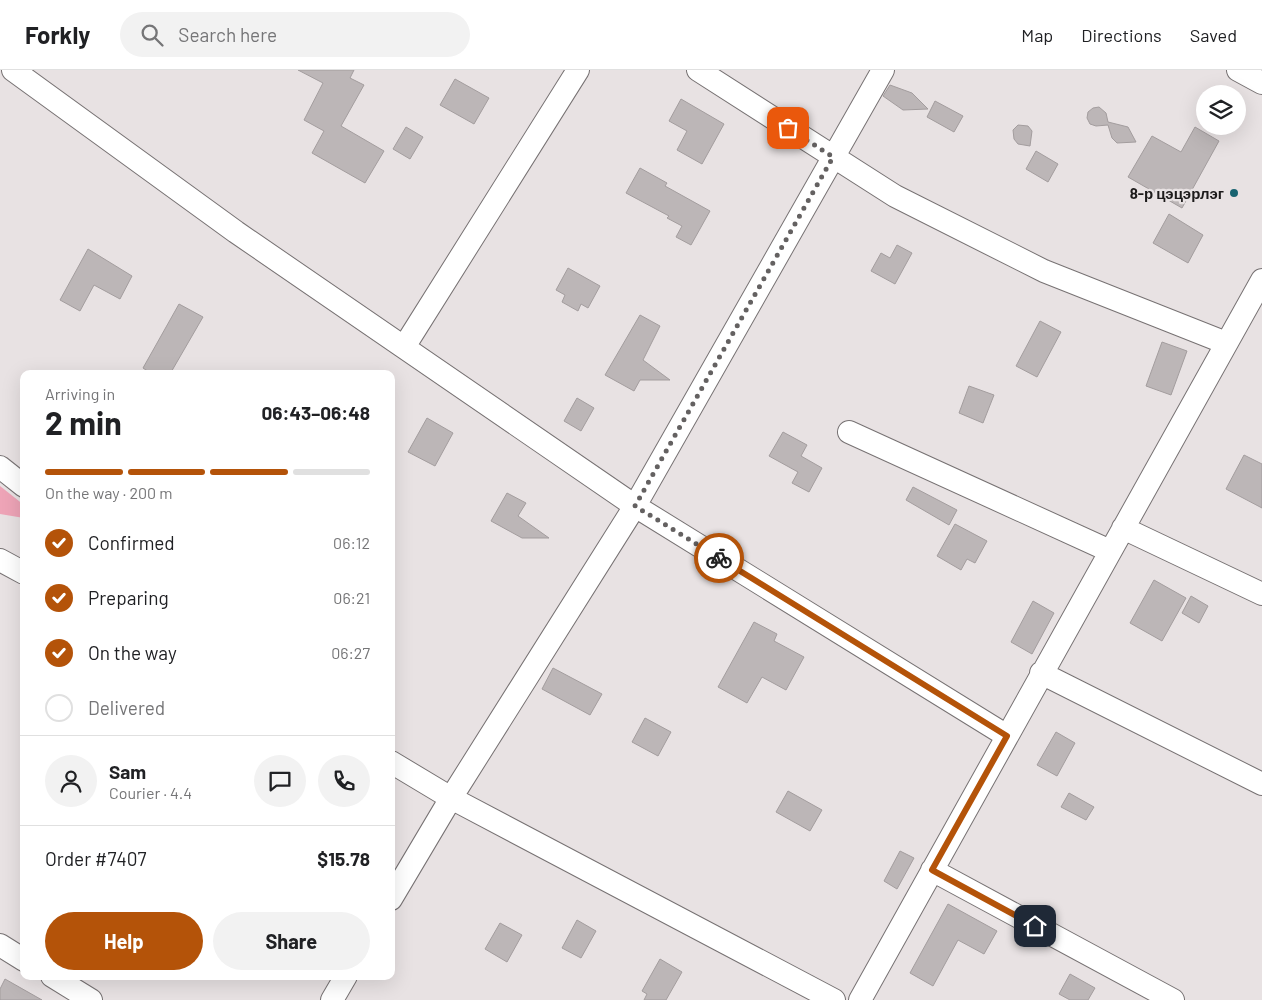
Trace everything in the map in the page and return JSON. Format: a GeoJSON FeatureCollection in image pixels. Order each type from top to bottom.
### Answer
{"type":"FeatureCollection","features":[{"type":"Feature","properties":{"kind":"street"},"geometry":{"type":"LineString","coordinates":[[13,70],[236,232],[635,506],[1007,736]]}},
{"type":"Feature","properties":{"kind":"street"},"geometry":{"type":"LineString","coordinates":[[404,348],[578,70]]}},
{"type":"Feature","properties":{"kind":"street"},"geometry":{"type":"LineString","coordinates":[[698,70],[895,196],[1044,271],[1226,343]]}},
{"type":"Feature","properties":{"kind":"street"},"geometry":{"type":"LineString","coordinates":[[395,892],[451,798],[635,506],[883,70]]}},
{"type":"Feature","properties":{"kind":"street"},"geometry":{"type":"LineString","coordinates":[[1238,70],[1262,83]]}},
{"type":"Feature","properties":{"kind":"street"},"geometry":{"type":"LineString","coordinates":[[860,1000],[1041,673],[1226,343],[1260,286]]}},
{"type":"Feature","properties":{"kind":"street"},"geometry":{"type":"LineString","coordinates":[[849,432],[1110,551]]}},
{"type":"Feature","properties":{"kind":"street"},"geometry":{"type":"LineString","coordinates":[[0,467],[20,483]]}},
{"type":"Feature","properties":{"kind":"street"},"geometry":{"type":"LineString","coordinates":[[1123,528],[1262,594]]}},
{"type":"Feature","properties":{"kind":"street"},"geometry":{"type":"LineString","coordinates":[[0,560],[20,571]]}},
{"type":"Feature","properties":{"kind":"street"},"geometry":{"type":"LineString","coordinates":[[1041,673],[1262,784]]}},
{"type":"Feature","properties":{"kind":"street"},"geometry":{"type":"LineString","coordinates":[[395,764],[451,798],[834,1000]]}},
{"type":"Feature","properties":{"kind":"street"},"geometry":{"type":"LineString","coordinates":[[932,870],[1173,1000]]}},
{"type":"Feature","properties":{"kind":"street"},"geometry":{"type":"LineString","coordinates":[[0,946],[20,958]]}},
{"type":"Feature","properties":{"kind":"street"},"geometry":{"type":"LineString","coordinates":[[58,980],[91,1000]]}},
{"type":"Feature","properties":{"kind":"street"},"geometry":{"type":"LineString","coordinates":[[332,1000],[344,980]]}},
{"type":"Feature","properties":{"kind":"shaded area"},"geometry":{"type":"Polygon","coordinates":[[[0,486],[20,502],[20,517],[0,514],[0,486]]]}},
{"type":"Feature","properties":{"kind":"building"},"geometry":{"type":"Polygon","coordinates":[[[298,70],[354,70],[350,78],[364,85],[341,126],[384,151],[365,183],[312,153],[324,131],[304,120],[323,83],[298,70]]]}},
{"type":"Feature","properties":{"kind":"building"},"geometry":{"type":"Polygon","coordinates":[[[455,79],[489,98],[474,124],[440,105],[455,79]]]}},
{"type":"Feature","properties":{"kind":"building"},"geometry":{"type":"Polygon","coordinates":[[[890,85],[912,93],[928,109],[903,110],[883,96],[890,85]]]}},
{"type":"Feature","properties":{"kind":"building"},"geometry":{"type":"Polygon","coordinates":[[[681,99],[724,124],[702,164],[677,150],[687,131],[669,121],[681,99]]]}},
{"type":"Feature","properties":{"kind":"building"},"geometry":{"type":"Polygon","coordinates":[[[935,101],[963,116],[954,132],[927,117],[935,101]]]}},
{"type":"Feature","properties":{"kind":"building"},"geometry":{"type":"Polygon","coordinates":[[[1099,107],[1106,113],[1108,122],[1128,127],[1136,142],[1117,143],[1112,138],[1108,125],[1096,126],[1090,124],[1087,118],[1088,112],[1093,108],[1099,107]]]}},
{"type":"Feature","properties":{"kind":"building"},"geometry":{"type":"Polygon","coordinates":[[[1018,125],[1028,126],[1032,131],[1030,146],[1018,144],[1014,139],[1013,130],[1018,125]]]}},
{"type":"Feature","properties":{"kind":"building"},"geometry":{"type":"Polygon","coordinates":[[[406,127],[423,137],[410,159],[393,149],[406,127]]]}},
{"type":"Feature","properties":{"kind":"building"},"geometry":{"type":"Polygon","coordinates":[[[1195,127],[1196,135],[1209,135],[1219,141],[1182,208],[1128,177],[1152,136],[1181,152],[1195,127]]]}},
{"type":"Feature","properties":{"kind":"building"},"geometry":{"type":"Polygon","coordinates":[[[1036,151],[1058,164],[1048,182],[1026,169],[1036,151]]]}},
{"type":"Feature","properties":{"kind":"building"},"geometry":{"type":"Polygon","coordinates":[[[640,168],[667,183],[665,186],[710,211],[691,245],[676,237],[682,226],[667,218],[669,216],[626,193],[640,168]]]}},
{"type":"Feature","properties":{"kind":"building"},"geometry":{"type":"Polygon","coordinates":[[[1169,214],[1203,235],[1188,263],[1153,243],[1169,214]]]}},
{"type":"Feature","properties":{"kind":"building"},"geometry":{"type":"Polygon","coordinates":[[[897,245],[912,253],[895,284],[871,271],[881,253],[890,258],[897,245]]]}},
{"type":"Feature","properties":{"kind":"building"},"geometry":{"type":"Polygon","coordinates":[[[88,249],[132,276],[120,299],[94,285],[80,311],[60,300],[88,249]]]}},
{"type":"Feature","properties":{"kind":"building"},"geometry":{"type":"Polygon","coordinates":[[[568,268],[600,286],[588,308],[581,304],[578,311],[562,302],[565,295],[556,290],[568,268]]]}},
{"type":"Feature","properties":{"kind":"building"},"geometry":{"type":"Polygon","coordinates":[[[179,304],[203,317],[172,370],[146,370],[143,368],[179,304]]]}},
{"type":"Feature","properties":{"kind":"building"},"geometry":{"type":"Polygon","coordinates":[[[640,315],[660,326],[643,360],[670,380],[640,380],[634,391],[605,375],[640,315]]]}},
{"type":"Feature","properties":{"kind":"building"},"geometry":{"type":"Polygon","coordinates":[[[1040,321],[1061,332],[1037,377],[1016,366],[1040,321]]]}},
{"type":"Feature","properties":{"kind":"building"},"geometry":{"type":"Polygon","coordinates":[[[1162,342],[1187,351],[1171,395],[1146,386],[1162,342]]]}},
{"type":"Feature","properties":{"kind":"building"},"geometry":{"type":"Polygon","coordinates":[[[969,386],[994,395],[983,423],[959,413],[969,386]]]}},
{"type":"Feature","properties":{"kind":"building"},"geometry":{"type":"Polygon","coordinates":[[[577,398],[594,408],[581,431],[564,421],[577,398]]]}},
{"type":"Feature","properties":{"kind":"building"},"geometry":{"type":"Polygon","coordinates":[[[427,418],[453,433],[435,466],[408,452],[427,418]]]}},
{"type":"Feature","properties":{"kind":"building"},"geometry":{"type":"Polygon","coordinates":[[[783,432],[807,445],[801,456],[822,468],[809,492],[792,483],[798,472],[769,456],[783,432]]]}},
{"type":"Feature","properties":{"kind":"building"},"geometry":{"type":"Polygon","coordinates":[[[1244,455],[1262,464],[1262,508],[1226,489],[1244,455]]]}},
{"type":"Feature","properties":{"kind":"building"},"geometry":{"type":"Polygon","coordinates":[[[913,487],[957,510],[949,525],[906,500],[913,487]]]}},
{"type":"Feature","properties":{"kind":"building"},"geometry":{"type":"Polygon","coordinates":[[[507,493],[526,503],[518,516],[549,538],[522,538],[491,521],[507,493]]]}},
{"type":"Feature","properties":{"kind":"building"},"geometry":{"type":"Polygon","coordinates":[[[955,524],[987,541],[975,563],[967,559],[961,570],[937,556],[955,524]]]}},
{"type":"Feature","properties":{"kind":"building"},"geometry":{"type":"Polygon","coordinates":[[[1154,580],[1186,598],[1162,641],[1130,623],[1154,580]]]}},
{"type":"Feature","properties":{"kind":"building"},"geometry":{"type":"Polygon","coordinates":[[[1191,596],[1208,606],[1199,623],[1182,613],[1191,596]]]}},
{"type":"Feature","properties":{"kind":"building"},"geometry":{"type":"Polygon","coordinates":[[[1033,601],[1054,613],[1032,654],[1011,642],[1033,601]]]}},
{"type":"Feature","properties":{"kind":"building"},"geometry":{"type":"Polygon","coordinates":[[[754,622],[777,634],[774,641],[804,657],[786,690],[762,677],[747,703],[718,687],[754,622]]]}},
{"type":"Feature","properties":{"kind":"building"},"geometry":{"type":"Polygon","coordinates":[[[553,668],[602,694],[590,715],[542,689],[553,668]]]}},
{"type":"Feature","properties":{"kind":"building"},"geometry":{"type":"Polygon","coordinates":[[[645,718],[671,732],[658,756],[632,742],[645,718]]]}},
{"type":"Feature","properties":{"kind":"building"},"geometry":{"type":"Polygon","coordinates":[[[1056,732],[1075,743],[1057,776],[1037,765],[1056,732]]]}},
{"type":"Feature","properties":{"kind":"building"},"geometry":{"type":"Polygon","coordinates":[[[788,791],[822,810],[810,831],[776,812],[788,791]]]}},
{"type":"Feature","properties":{"kind":"building"},"geometry":{"type":"Polygon","coordinates":[[[1069,793],[1094,807],[1086,820],[1061,807],[1069,793]]]}},
{"type":"Feature","properties":{"kind":"building"},"geometry":{"type":"Polygon","coordinates":[[[900,851],[914,858],[897,889],[884,881],[900,851]]]}},
{"type":"Feature","properties":{"kind":"building"},"geometry":{"type":"Polygon","coordinates":[[[948,904],[997,931],[984,954],[958,940],[933,986],[910,973],[948,904]]]}},
{"type":"Feature","properties":{"kind":"building"},"geometry":{"type":"Polygon","coordinates":[[[577,920],[596,931],[581,958],[562,948],[577,920]]]}},
{"type":"Feature","properties":{"kind":"building"},"geometry":{"type":"Polygon","coordinates":[[[500,923],[522,935],[507,962],[485,949],[500,923]]]}},
{"type":"Feature","properties":{"kind":"building"},"geometry":{"type":"Polygon","coordinates":[[[660,959],[682,972],[666,1000],[644,1000],[647,994],[642,991],[660,959]]]}},
{"type":"Feature","properties":{"kind":"building"},"geometry":{"type":"Polygon","coordinates":[[[1070,974],[1095,988],[1088,1000],[1070,1000],[1059,994],[1070,974]]]}},
{"type":"Feature","properties":{"kind":"building"},"geometry":{"type":"Polygon","coordinates":[[[5,979],[42,1000],[0,1000],[0,989],[5,979]]]}},
{"type":"Feature","properties":{"kind":"way so far"},"geometry":{"type":"LineString","coordinates":[[719,558],[635,506],[833,157],[788,128]]}},
{"type":"Feature","properties":{"kind":"place","name":"8-р цэцэрлэг"},"geometry":{"type":"Point","coordinates":[1234,193]}},
{"type":"Feature","properties":{"kind":"route"},"geometry":{"type":"LineString","coordinates":[[719,558],[1007,736],[932,870],[1035,926]]}}]}
